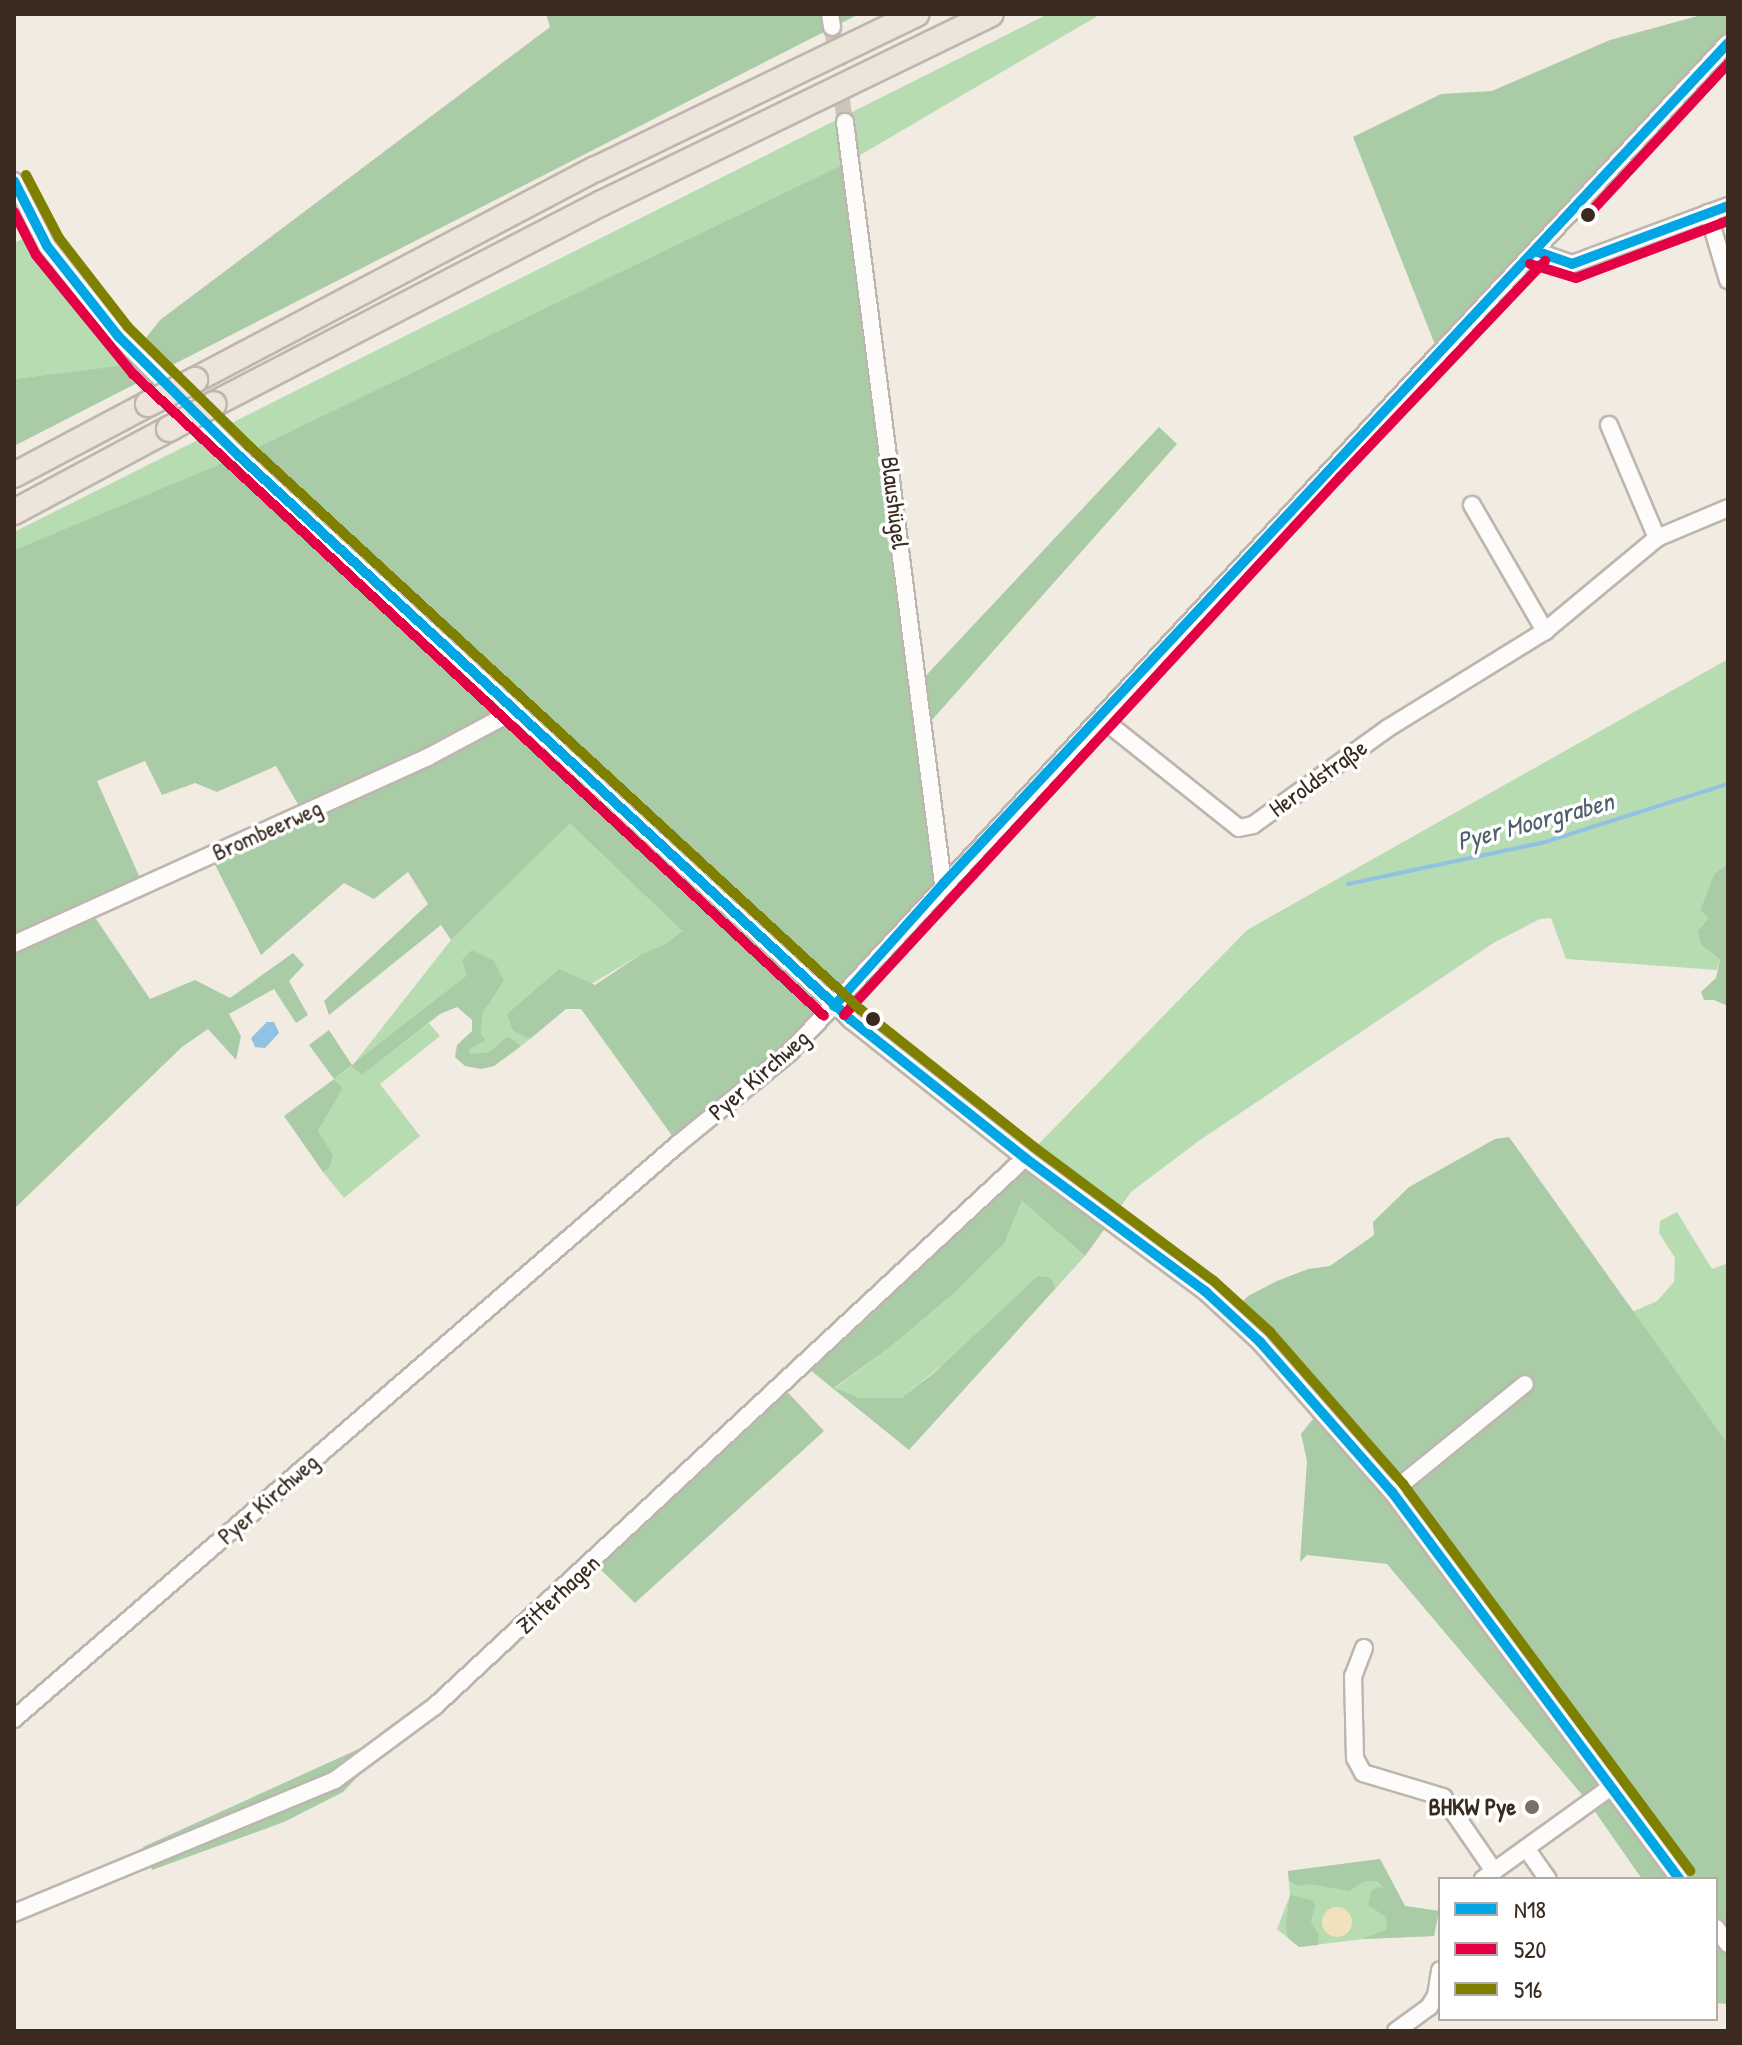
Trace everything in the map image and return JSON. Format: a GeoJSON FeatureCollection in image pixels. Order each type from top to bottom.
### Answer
{"type":"FeatureCollection","features":[{"type":"Feature","properties":{"kind":"highway"},"geometry":{"type":"LineString","coordinates":[[14,475],[596,169],[916,14]]}},
{"type":"Feature","properties":{"kind":"highway"},"geometry":{"type":"LineString","coordinates":[[14,512],[214,404],[602,203],[991,14]]}},
{"type":"Feature","properties":{"kind":"street","name":"Pyer Kirchweg"},"geometry":{"type":"LineString","coordinates":[[14,1719],[666,1154],[789,1053],[1330,467],[1728,43]]}},
{"type":"Feature","properties":{"kind":"street","name":"Blaushügel"},"geometry":{"type":"LineString","coordinates":[[845,122],[943,884]]}},
{"type":"Feature","properties":{"kind":"street"},"geometry":{"type":"LineString","coordinates":[[14,181],[47,246],[118,336],[239,456],[834,1006],[1025,1158],[1146,1246],[1260,1342],[1392,1492],[1678,1877]]}},
{"type":"Feature","properties":{"kind":"street"},"geometry":{"type":"LineString","coordinates":[[1535,251],[1572,264],[1728,206]]}},
{"type":"Feature","properties":{"kind":"street"},"geometry":{"type":"LineString","coordinates":[[1708,213],[1728,280]]}},
{"type":"Feature","properties":{"kind":"street"},"geometry":{"type":"LineString","coordinates":[[1609,425],[1657,538]]}},
{"type":"Feature","properties":{"kind":"street"},"geometry":{"type":"LineString","coordinates":[[1472,505],[1545,631]]}},
{"type":"Feature","properties":{"kind":"street","name":"Heroldstraße"},"geometry":{"type":"LineString","coordinates":[[1101,718],[1239,828],[1253,825],[1388,728],[1545,631],[1657,538],[1728,508]]}},
{"type":"Feature","properties":{"kind":"street","name":"Brombeerweg"},"geometry":{"type":"LineString","coordinates":[[14,944],[428,757],[516,710]]}},
{"type":"Feature","properties":{"kind":"street","name":"Zitterhagen"},"geometry":{"type":"LineString","coordinates":[[14,1913],[335,1780],[435,1706],[1025,1158]]}},
{"type":"Feature","properties":{"kind":"street"},"geometry":{"type":"LineString","coordinates":[[1392,1492],[1525,1384]]}},
{"type":"Feature","properties":{"kind":"street"},"geometry":{"type":"LineString","coordinates":[[1364,1648],[1353,1676],[1355,1758],[1363,1773],[1443,1797],[1489,1875],[1611,1787]]}},
{"type":"Feature","properties":{"kind":"street"},"geometry":{"type":"LineString","coordinates":[[1526,1848],[1547,1877]]}},
{"type":"Feature","properties":{"kind":"street"},"geometry":{"type":"LineString","coordinates":[[1396,2031],[1429,2007],[1436,1996],[1438,1983]]}},
{"type":"Feature","properties":{"kind":"green space"},"geometry":{"type":"Polygon","coordinates":[[[546,14],[859,14],[14,446],[14,379],[143,363],[141,344],[160,320],[550,27],[546,14]]]}},
{"type":"Feature","properties":{"kind":"green space"},"geometry":{"type":"Polygon","coordinates":[[[1048,14],[1101,14],[850,161],[239,456],[14,550],[14,532],[1048,14]]]}},
{"type":"Feature","properties":{"kind":"green space"},"geometry":{"type":"Polygon","coordinates":[[[1705,14],[1728,14],[1728,43],[1439,355],[1353,137],[1441,94],[1492,91],[1610,40],[1705,14]]]}},
{"type":"Feature","properties":{"kind":"green space"},"geometry":{"type":"Polygon","coordinates":[[[850,161],[919,683],[1159,427],[1177,444],[924,729],[943,884],[826,1015],[678,1144],[581,1009],[566,1009],[530,1039],[513,1031],[507,1014],[559,969],[595,985],[682,931],[570,823],[451,940],[441,925],[329,1015],[324,1001],[428,904],[408,872],[374,899],[344,883],[261,955],[210,855],[303,813],[276,766],[217,792],[195,783],[162,795],[145,761],[97,781],[140,878],[84,901],[150,999],[195,980],[230,998],[293,953],[304,965],[289,981],[308,1015],[296,1023],[274,989],[229,1014],[241,1036],[236,1060],[208,1029],[182,1047],[14,1209],[14,550],[239,456],[850,161]]]}},
{"type":"Feature","properties":{"kind":"green space"},"geometry":{"type":"Polygon","coordinates":[[[39,231],[143,364],[14,379],[14,243],[39,231]]]}},
{"type":"Feature","properties":{"kind":"green space"},"geometry":{"type":"Polygon","coordinates":[[[1728,659],[1728,863],[1714,874],[1700,910],[1710,917],[1711,953],[1720,960],[1717,970],[1566,959],[1551,918],[1540,919],[1495,942],[1200,1140],[1131,1192],[1111,1220],[1025,1158],[1247,930],[1728,659]]]}},
{"type":"Feature","properties":{"kind":"green space"},"geometry":{"type":"Polygon","coordinates":[[[570,822],[682,931],[667,943],[640,955],[513,1031],[530,1039],[521,1046],[508,1036],[489,1052],[470,1055],[469,1049],[481,1035],[483,1013],[504,981],[467,975],[352,1066],[451,940],[570,822]]]}},
{"type":"Feature","properties":{"kind":"green space"},"geometry":{"type":"Polygon","coordinates":[[[1728,863],[1728,1006],[1714,1000],[1704,1000],[1701,992],[1716,978],[1720,960],[1701,944],[1698,931],[1709,918],[1700,910],[1714,874],[1728,863]]]}},
{"type":"Feature","properties":{"kind":"green space"},"geometry":{"type":"Polygon","coordinates":[[[472,950],[494,961],[504,981],[483,1013],[481,1035],[486,1040],[469,1049],[470,1054],[489,1052],[508,1036],[521,1046],[494,1066],[481,1069],[465,1066],[455,1057],[457,1045],[472,1031],[472,1020],[457,1007],[440,1014],[362,1075],[351,1066],[334,1079],[309,1045],[329,1030],[352,1065],[467,975],[462,960],[472,950]]]}},
{"type":"Feature","properties":{"kind":"green space"},"geometry":{"type":"Polygon","coordinates":[[[429,1023],[440,1036],[380,1084],[420,1136],[344,1198],[323,1172],[329,1167],[318,1131],[343,1088],[334,1079],[352,1066],[363,1074],[429,1023]]]}},
{"type":"Feature","properties":{"kind":"green space"},"geometry":{"type":"Polygon","coordinates":[[[334,1079],[343,1088],[318,1131],[333,1155],[329,1168],[323,1172],[284,1116],[334,1079]]]}},
{"type":"Feature","properties":{"kind":"green space"},"geometry":{"type":"Polygon","coordinates":[[[1509,1137],[1728,1444],[1728,2004],[1718,2003],[1718,1877],[1641,1877],[1589,1803],[1387,1564],[1307,1555],[1300,1562],[1307,1461],[1301,1434],[1321,1409],[1230,1314],[1248,1296],[1277,1281],[1308,1269],[1330,1266],[1374,1235],[1373,1222],[1409,1187],[1495,1139],[1509,1137]]]}},
{"type":"Feature","properties":{"kind":"green space"},"geometry":{"type":"Polygon","coordinates":[[[1025,1158],[1111,1220],[1085,1256],[1022,1201],[1004,1244],[959,1289],[889,1348],[834,1388],[860,1398],[901,1398],[935,1372],[1038,1276],[1051,1278],[1056,1288],[909,1450],[804,1365],[782,1386],[824,1431],[635,1603],[593,1562],[1025,1158]]]}},
{"type":"Feature","properties":{"kind":"green space"},"geometry":{"type":"Polygon","coordinates":[[[1022,1201],[1085,1256],[1056,1288],[1051,1278],[901,1398],[860,1398],[834,1389],[959,1289],[1004,1244],[1022,1201]]]}},
{"type":"Feature","properties":{"kind":"green space"},"geometry":{"type":"Polygon","coordinates":[[[1677,1212],[1712,1269],[1728,1263],[1728,1444],[1632,1312],[1657,1301],[1674,1282],[1675,1258],[1659,1233],[1660,1221],[1677,1212]]]}},
{"type":"Feature","properties":{"kind":"green space"},"geometry":{"type":"Polygon","coordinates":[[[363,1747],[376,1757],[343,1792],[284,1822],[152,1870],[143,1847],[363,1747]]]}},
{"type":"Feature","properties":{"kind":"green space"},"geometry":{"type":"Polygon","coordinates":[[[1380,1859],[1405,1906],[1438,1911],[1434,1936],[1363,1939],[1299,1947],[1277,1929],[1290,1895],[1288,1871],[1380,1859]]]}},
{"type":"Feature","properties":{"kind":"green space"},"geometry":{"type":"Polygon","coordinates":[[[1380,1859],[1405,1906],[1438,1911],[1434,1936],[1363,1939],[1387,1929],[1386,1917],[1368,1905],[1371,1892],[1377,1887],[1384,1888],[1377,1881],[1365,1881],[1349,1891],[1310,1884],[1298,1886],[1289,1881],[1288,1871],[1380,1859]]]}},
{"type":"Feature","properties":{"kind":"green space"},"geometry":{"type":"Polygon","coordinates":[[[1290,1895],[1312,1900],[1315,1905],[1311,1922],[1319,1934],[1318,1945],[1299,1947],[1288,1938],[1286,1924],[1290,1895]]]}},
{"type":"Feature","properties":{"kind":"sand"},"geometry":{"type":"Polygon","coordinates":[[[1337,1907],[1343,1908],[1351,1916],[1351,1928],[1343,1936],[1337,1937],[1331,1936],[1323,1928],[1322,1922],[1323,1916],[1331,1908],[1337,1907]]]}},
{"type":"Feature","properties":{"kind":"water"},"geometry":{"type":"Polygon","coordinates":[[[267,1022],[274,1022],[279,1033],[265,1048],[255,1047],[251,1038],[267,1022]]]}},
{"type":"Feature","properties":{"kind":"waterway","name":"Pyer Moorgraben"},"geometry":{"type":"LineString","coordinates":[[1348,884],[1545,842],[1728,784]]}},
{"type":"Feature","properties":{"kind":"tunnel"},"geometry":{"type":"LineString","coordinates":[[832,27],[845,122]]}},
{"type":"Feature","properties":{"kind":"transit line","name":"N18"},"geometry":{"type":"LineString","coordinates":[[834,1006],[943,884],[1728,43]]}},
{"type":"Feature","properties":{"kind":"transit line","name":"520"},"geometry":{"type":"LineString","coordinates":[[1588,215],[1728,64]]}},
{"type":"Feature","properties":{"kind":"transit line","name":"516"},"geometry":{"type":"LineString","coordinates":[[26,175],[59,238],[128,327],[249,446],[860,1009],[1034,1147],[1214,1281],[1270,1332],[1403,1484],[1690,1871]]}},
{"type":"Feature","properties":{"kind":"transit line","name":"N18"},"geometry":{"type":"LineString","coordinates":[[14,181],[47,246],[118,336],[239,456],[851,1020],[1025,1158],[1206,1292],[1260,1342],[1392,1492],[1678,1877]]}},
{"type":"Feature","properties":{"kind":"transit line","name":"N18"},"geometry":{"type":"LineString","coordinates":[[1535,251],[1572,264],[1728,206]]}},
{"type":"Feature","properties":{"kind":"transit line","name":"520"},"geometry":{"type":"LineString","coordinates":[[14,212],[36,255],[133,374],[824,1016]]}},
{"type":"Feature","properties":{"kind":"transit line","name":"520"},"geometry":{"type":"LineString","coordinates":[[1530,264],[1576,278],[1728,221]]}},
{"type":"Feature","properties":{"kind":"transit line","name":"520"},"geometry":{"type":"LineString","coordinates":[[844,1015],[1340,477],[1545,261]]}},
{"type":"Feature","properties":{"kind":"place","name":"BHKW Pye"},"geometry":{"type":"Point","coordinates":[1532,1807]}}]}
